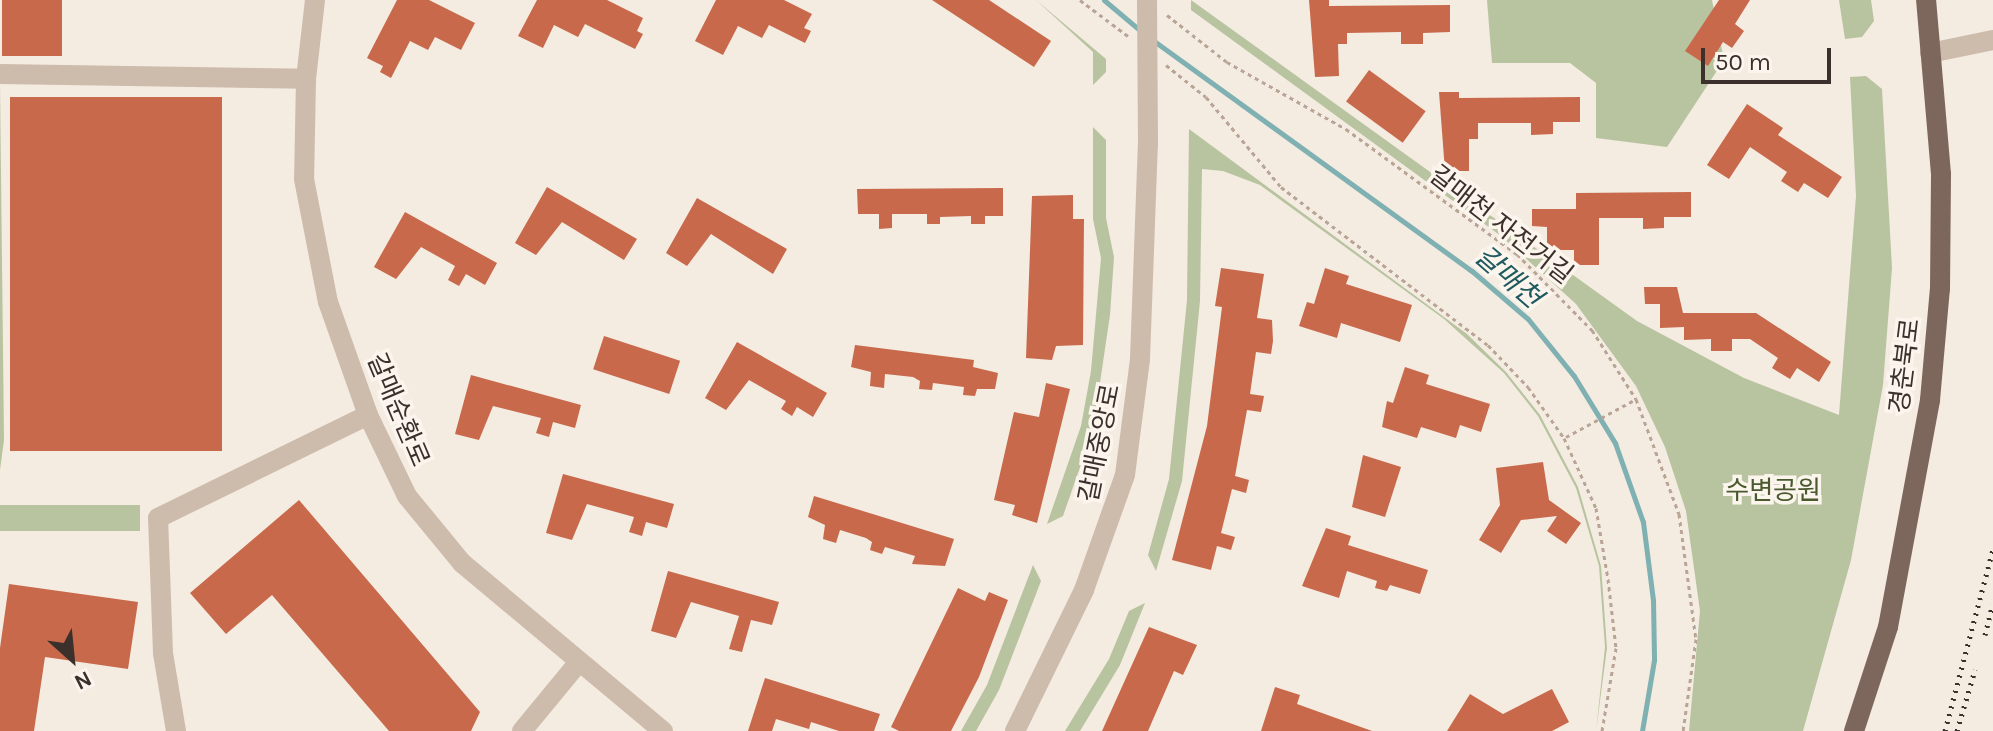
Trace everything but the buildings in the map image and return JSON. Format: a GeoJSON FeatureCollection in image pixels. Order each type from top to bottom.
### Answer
{"type":"FeatureCollection","features":[{"type":"Feature","properties":{"kind":"main road","name":"경춘북로"},"geometry":{"type":"LineString","coordinates":[[1854,731],[1888,627],[1930,400],[1940,289],[1941,174],[1926,0]]}},
{"type":"Feature","properties":{"kind":"street","name":"갈매순환로"},"geometry":{"type":"LineString","coordinates":[[315,0],[306,79],[304,179],[315,253],[368,415],[407,496],[462,563],[663,731]]}},
{"type":"Feature","properties":{"kind":"street","name":"갈매중앙로"},"geometry":{"type":"LineString","coordinates":[[1015,731],[1084,590],[1125,475],[1140,359],[1154,4]]}},
{"type":"Feature","properties":{"kind":"street"},"geometry":{"type":"LineString","coordinates":[[1930,53],[1993,40]]}},
{"type":"Feature","properties":{"kind":"street"},"geometry":{"type":"LineString","coordinates":[[0,74],[306,79]]}},
{"type":"Feature","properties":{"kind":"street"},"geometry":{"type":"LineString","coordinates":[[176,731],[163,653],[158,518],[368,415]]}},
{"type":"Feature","properties":{"kind":"street"},"geometry":{"type":"LineString","coordinates":[[522,731],[578,663]]}},
{"type":"Feature","properties":{"kind":"path"},"geometry":{"type":"LineString","coordinates":[[1080,0],[1134,41]]}},
{"type":"Feature","properties":{"kind":"path","name":"갈매천 자전거길"},"geometry":{"type":"LineString","coordinates":[[1154,4],[1227,62],[1346,129],[1517,254],[1592,330],[1636,399],[1679,514],[1690,572],[1696,639],[1683,731]]}},
{"type":"Feature","properties":{"kind":"path"},"geometry":{"type":"LineString","coordinates":[[1158,59],[1206,97],[1281,187],[1488,345],[1528,387],[1566,437],[1596,508],[1608,579],[1616,648],[1602,731]]}},
{"type":"Feature","properties":{"kind":"path"},"geometry":{"type":"LineString","coordinates":[[1566,437],[1636,399]]}},
{"type":"Feature","properties":{"kind":"green space"},"geometry":{"type":"Polygon","coordinates":[[[1036,0],[1106,59],[1106,72],[1093,85],[1093,52],[1036,0]]]}},
{"type":"Feature","properties":{"kind":"green space","name":"수변공원"},"geometry":{"type":"Polygon","coordinates":[[[1191,0],[1637,321],[1744,378],[1839,415],[1856,196],[1850,77],[1866,76],[1882,89],[1892,268],[1883,385],[1851,560],[1803,731],[1689,731],[1700,611],[1686,511],[1665,447],[1636,386],[1576,304],[1501,236],[1191,10],[1191,0]]]}},
{"type":"Feature","properties":{"kind":"green space"},"geometry":{"type":"Polygon","coordinates":[[[1487,0],[1712,0],[1724,60],[1667,147],[1596,138],[1596,83],[1570,63],[1492,63],[1487,0]]]}},
{"type":"Feature","properties":{"kind":"green space"},"geometry":{"type":"Polygon","coordinates":[[[1839,0],[1871,0],[1874,21],[1862,37],[1845,39],[1839,0]]]}},
{"type":"Feature","properties":{"kind":"green space"},"geometry":{"type":"Polygon","coordinates":[[[0,84],[4,440],[0,470],[0,84]]]}},
{"type":"Feature","properties":{"kind":"green space"},"geometry":{"type":"Polygon","coordinates":[[[1093,127],[1106,140],[1106,218],[1114,257],[1110,315],[1093,430],[1063,516],[1047,524],[1081,426],[1091,371],[1101,258],[1093,219],[1093,127]]]}},
{"type":"Feature","properties":{"kind":"green space"},"geometry":{"type":"Polygon","coordinates":[[[1189,129],[1467,334],[1506,372],[1540,415],[1578,487],[1601,566],[1607,648],[1596,731],[1605,647],[1599,566],[1576,488],[1538,416],[1504,373],[1444,319],[1260,185],[1223,171],[1202,169],[1200,301],[1182,481],[1156,571],[1148,555],[1169,479],[1187,300],[1189,129]]]}},
{"type":"Feature","properties":{"kind":"green space"},"geometry":{"type":"Polygon","coordinates":[[[0,505],[140,505],[140,531],[0,531],[0,505]]]}},
{"type":"Feature","properties":{"kind":"green space"},"geometry":{"type":"Polygon","coordinates":[[[1033,565],[1041,581],[999,690],[976,731],[961,731],[987,685],[1033,565]]]}},
{"type":"Feature","properties":{"kind":"green space"},"geometry":{"type":"Polygon","coordinates":[[[1145,603],[1120,665],[1080,731],[1065,731],[1109,659],[1129,611],[1145,603]]]}},
{"type":"Feature","properties":{"kind":"waterway","name":"갈매천"},"geometry":{"type":"LineString","coordinates":[[1104,0],[1143,33]]}},
{"type":"Feature","properties":{"kind":"waterway","name":"갈매천"},"geometry":{"type":"LineString","coordinates":[[1154,41],[1472,271],[1528,319],[1574,376],[1615,443],[1643,522],[1653,600],[1654,660],[1642,731]]}},
{"type":"Feature","properties":{"kind":"railway"},"geometry":{"type":"LineString","coordinates":[[1945,731],[1993,549]]}},
{"type":"Feature","properties":{"kind":"railway"},"geometry":{"type":"LineString","coordinates":[[1985,635],[1993,604]]}},
{"type":"Feature","properties":{"kind":"railway"},"geometry":{"type":"LineString","coordinates":[[1957,731],[1975,670]]}}]}
